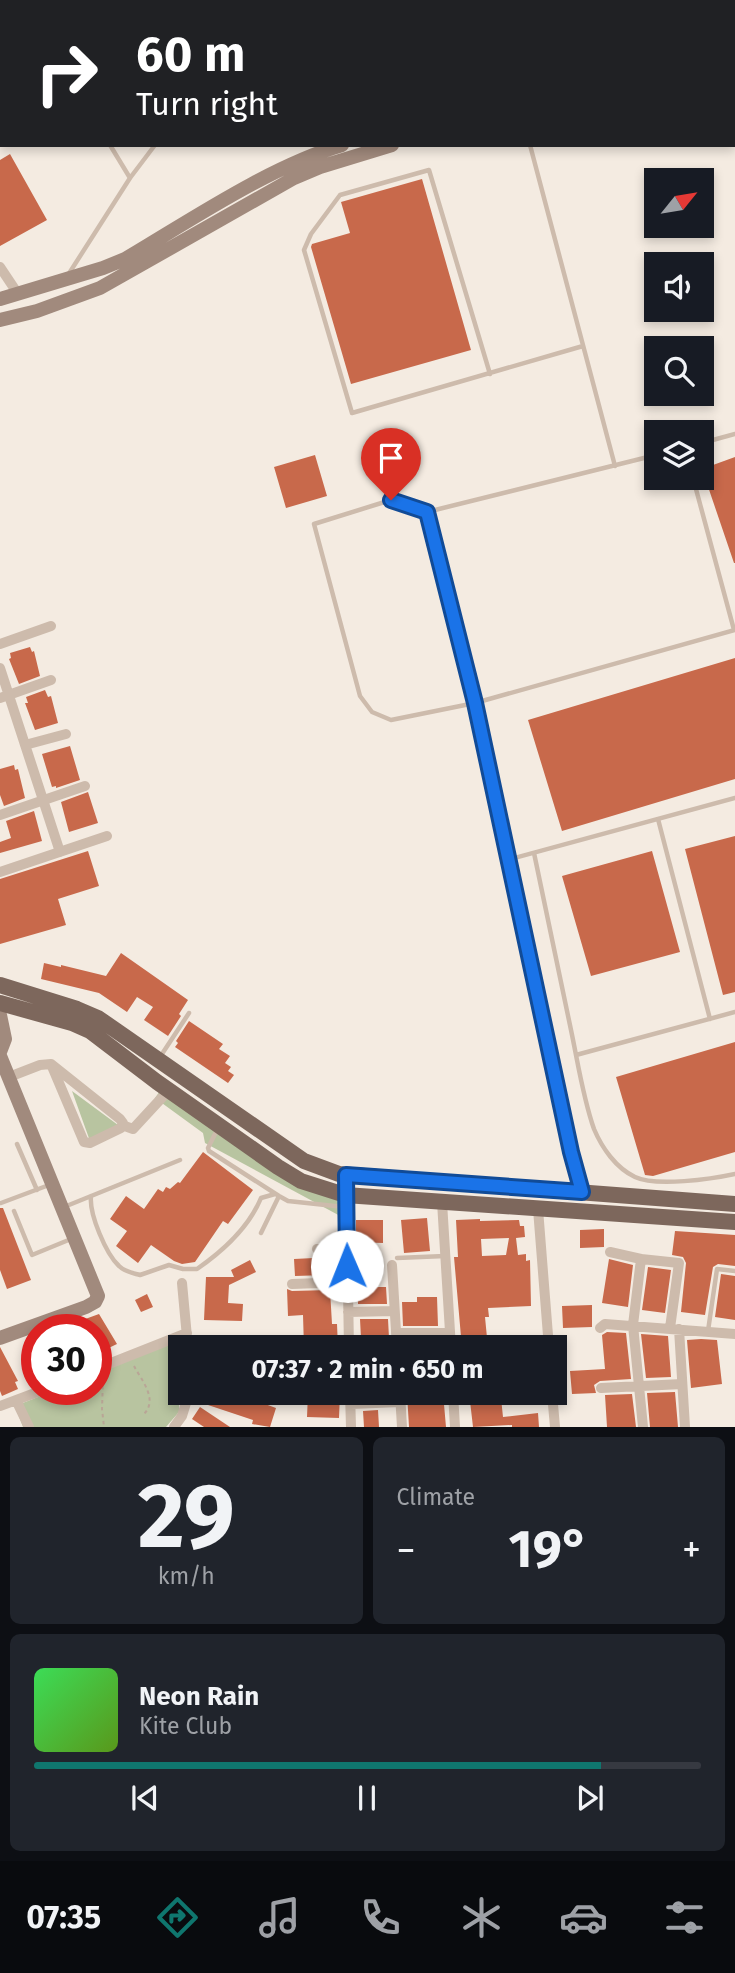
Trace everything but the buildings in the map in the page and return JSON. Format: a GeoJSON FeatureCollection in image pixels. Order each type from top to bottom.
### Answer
{"type":"FeatureCollection","features":[{"type":"Feature","properties":{"kind":"main road"},"geometry":{"type":"LineString","coordinates":[[0,985],[98,1018],[304,1161],[323,1169],[346,1175],[735,1204]]}},
{"type":"Feature","properties":{"kind":"main road"},"geometry":{"type":"LineString","coordinates":[[0,1003],[72,1023],[90,1031],[219,1126],[301,1181],[345,1201],[442,1202],[735,1222]]}},
{"type":"Feature","properties":{"kind":"street"},"geometry":{"type":"LineString","coordinates":[[0,299],[125,259],[270,175],[336,147]]}},
{"type":"Feature","properties":{"kind":"street"},"geometry":{"type":"LineString","coordinates":[[0,320],[100,289],[294,178],[385,147]]}},
{"type":"Feature","properties":{"kind":"street"},"geometry":{"type":"LineString","coordinates":[[0,267],[18,294]]}},
{"type":"Feature","properties":{"kind":"street"},"geometry":{"type":"LineString","coordinates":[[0,644],[51,626]]}},
{"type":"Feature","properties":{"kind":"street"},"geometry":{"type":"LineString","coordinates":[[0,668],[4,696],[25,745],[60,852]]}},
{"type":"Feature","properties":{"kind":"street"},"geometry":{"type":"LineString","coordinates":[[4,696],[51,680]]}},
{"type":"Feature","properties":{"kind":"street"},"geometry":{"type":"LineString","coordinates":[[25,745],[66,734]]}},
{"type":"Feature","properties":{"kind":"street"},"geometry":{"type":"LineString","coordinates":[[0,814],[85,786]]}},
{"type":"Feature","properties":{"kind":"street"},"geometry":{"type":"LineString","coordinates":[[0,872],[107,836]]}},
{"type":"Feature","properties":{"kind":"street"},"geometry":{"type":"LineString","coordinates":[[0,1015],[5,1039],[0,1054],[98,1296],[95,1302],[0,1338]]}},
{"type":"Feature","properties":{"kind":"street"},"geometry":{"type":"LineString","coordinates":[[51,1063],[87,1144],[122,1125],[133,1129],[169,1090]]}},
{"type":"Feature","properties":{"kind":"street"},"geometry":{"type":"LineString","coordinates":[[9,1077],[51,1063],[120,1119],[122,1125]]}},
{"type":"Feature","properties":{"kind":"street"},"geometry":{"type":"LineString","coordinates":[[346,1175],[349,1335]]}},
{"type":"Feature","properties":{"kind":"street"},"geometry":{"type":"LineString","coordinates":[[394,1261],[396,1333],[450,1333],[442,1202]]}},
{"type":"Feature","properties":{"kind":"street"},"geometry":{"type":"LineString","coordinates":[[538,1209],[548,1335]]}},
{"type":"Feature","properties":{"kind":"street"},"geometry":{"type":"LineString","coordinates":[[317,1249],[346,1250]]}},
{"type":"Feature","properties":{"kind":"street"},"geometry":{"type":"LineString","coordinates":[[610,1252],[679,1263],[675,1329],[685,1427]]}},
{"type":"Feature","properties":{"kind":"street"},"geometry":{"type":"LineString","coordinates":[[641,1259],[633,1325],[643,1427]]}},
{"type":"Feature","properties":{"kind":"street"},"geometry":{"type":"LineString","coordinates":[[292,1284],[347,1282]]}},
{"type":"Feature","properties":{"kind":"street"},"geometry":{"type":"LineString","coordinates":[[112,1362],[187,1333],[182,1283]]}},
{"type":"Feature","properties":{"kind":"street"},"geometry":{"type":"LineString","coordinates":[[348,1312],[394,1311]]}},
{"type":"Feature","properties":{"kind":"street"},"geometry":{"type":"LineString","coordinates":[[600,1328],[605,1324],[633,1325],[735,1334]]}},
{"type":"Feature","properties":{"kind":"street"},"geometry":{"type":"LineString","coordinates":[[601,1388],[682,1384]]}},
{"type":"Feature","properties":{"kind":"street"},"geometry":{"type":"LineString","coordinates":[[0,1406],[21,1398]]}},
{"type":"Feature","properties":{"kind":"street"},"geometry":{"type":"LineString","coordinates":[[16,1400],[29,1427]]}},
{"type":"Feature","properties":{"kind":"street"},"geometry":{"type":"LineString","coordinates":[[174,1427],[183,1416],[185,1405]]}},
{"type":"Feature","properties":{"kind":"street"},"geometry":{"type":"LineString","coordinates":[[351,1405],[351,1427]]}},
{"type":"Feature","properties":{"kind":"street"},"geometry":{"type":"LineString","coordinates":[[401,1405],[402,1427]]}},
{"type":"Feature","properties":{"kind":"street"},"geometry":{"type":"LineString","coordinates":[[454,1405],[456,1427]]}},
{"type":"Feature","properties":{"kind":"street"},"geometry":{"type":"LineString","coordinates":[[553,1405],[555,1427]]}},
{"type":"Feature","properties":{"kind":"lane"},"geometry":{"type":"LineString","coordinates":[[111,147],[130,178]]}},
{"type":"Feature","properties":{"kind":"lane"},"geometry":{"type":"LineString","coordinates":[[73,299],[65,279],[130,178],[153,147]]}},
{"type":"Feature","properties":{"kind":"lane"},"geometry":{"type":"LineString","coordinates":[[531,147],[615,466]]}},
{"type":"Feature","properties":{"kind":"lane"},"geometry":{"type":"LineString","coordinates":[[490,374],[429,170],[340,195],[311,234],[304,250],[352,413],[490,374],[583,346]]}},
{"type":"Feature","properties":{"kind":"lane"},"geometry":{"type":"LineString","coordinates":[[714,439],[735,433]]}},
{"type":"Feature","properties":{"kind":"lane"},"geometry":{"type":"LineString","coordinates":[[644,458],[427,512],[391,500],[314,524],[360,696],[372,712],[391,720],[475,703],[734,630],[696,490]]}},
{"type":"Feature","properties":{"kind":"lane"},"geometry":{"type":"LineString","coordinates":[[427,512],[475,703],[585,1212]]}},
{"type":"Feature","properties":{"kind":"lane"},"geometry":{"type":"LineString","coordinates":[[507,860],[735,798]]}},
{"type":"Feature","properties":{"kind":"lane"},"geometry":{"type":"LineString","coordinates":[[658,819],[710,1019]]}},
{"type":"Feature","properties":{"kind":"lane"},"geometry":{"type":"LineString","coordinates":[[534,853],[576,1055],[595,1130],[614,1161],[636,1178],[651,1181],[710,1179],[735,1174]]}},
{"type":"Feature","properties":{"kind":"lane"},"geometry":{"type":"LineString","coordinates":[[576,1055],[735,1012]]}},
{"type":"Feature","properties":{"kind":"lane"},"geometry":{"type":"LineString","coordinates":[[158,1061],[189,1013]]}},
{"type":"Feature","properties":{"kind":"lane"},"geometry":{"type":"LineString","coordinates":[[219,1126],[208,1148],[209,1152],[277,1195],[288,1201],[345,1201]]}},
{"type":"Feature","properties":{"kind":"lane"},"geometry":{"type":"LineString","coordinates":[[17,1144],[37,1189]]}},
{"type":"Feature","properties":{"kind":"lane"},"geometry":{"type":"LineString","coordinates":[[63,1207],[180,1160]]}},
{"type":"Feature","properties":{"kind":"lane"},"geometry":{"type":"LineString","coordinates":[[1,1203],[53,1184]]}},
{"type":"Feature","properties":{"kind":"lane"},"geometry":{"type":"LineString","coordinates":[[91,1196],[90,1205],[94,1217],[109,1250],[119,1266],[140,1275],[169,1265],[197,1269],[230,1242],[254,1214],[261,1198],[277,1195]]}},
{"type":"Feature","properties":{"kind":"lane"},"geometry":{"type":"LineString","coordinates":[[261,1233],[277,1195]]}},
{"type":"Feature","properties":{"kind":"lane"},"geometry":{"type":"LineString","coordinates":[[14,1211],[32,1255],[75,1237]]}},
{"type":"Feature","properties":{"kind":"lane"},"geometry":{"type":"LineString","coordinates":[[394,1261],[446,1256]]}},
{"type":"Feature","properties":{"kind":"lane"},"geometry":{"type":"LineString","coordinates":[[708,1332],[717,1269],[735,1271]]}},
{"type":"Feature","properties":{"kind":"path"},"geometry":{"type":"LineString","coordinates":[[128,1356],[150,1398],[148,1410],[143,1415]]}},
{"type":"Feature","properties":{"kind":"path"},"geometry":{"type":"LineString","coordinates":[[102,1405],[104,1427]]}},
{"type":"Feature","properties":{"kind":"green space"},"geometry":{"type":"Polygon","coordinates":[[[162,1088],[300,1182],[343,1195],[342,1217],[205,1143],[203,1133],[155,1098],[162,1088]]]}},
{"type":"Feature","properties":{"kind":"green space"},"geometry":{"type":"Polygon","coordinates":[[[72,1091],[118,1125],[90,1141],[72,1091]]]}},
{"type":"Feature","properties":{"kind":"green space"},"geometry":{"type":"Polygon","coordinates":[[[168,1344],[168,1405],[179,1405],[179,1412],[166,1427],[23,1427],[15,1406],[21,1404],[112,1405],[112,1367],[168,1344]]]}},
{"type":"Feature","properties":{"kind":"route"},"geometry":{"type":"LineString","coordinates":[[347,1266],[346,1175],[582,1192],[507,860],[475,703],[427,512],[391,500]]}}]}
